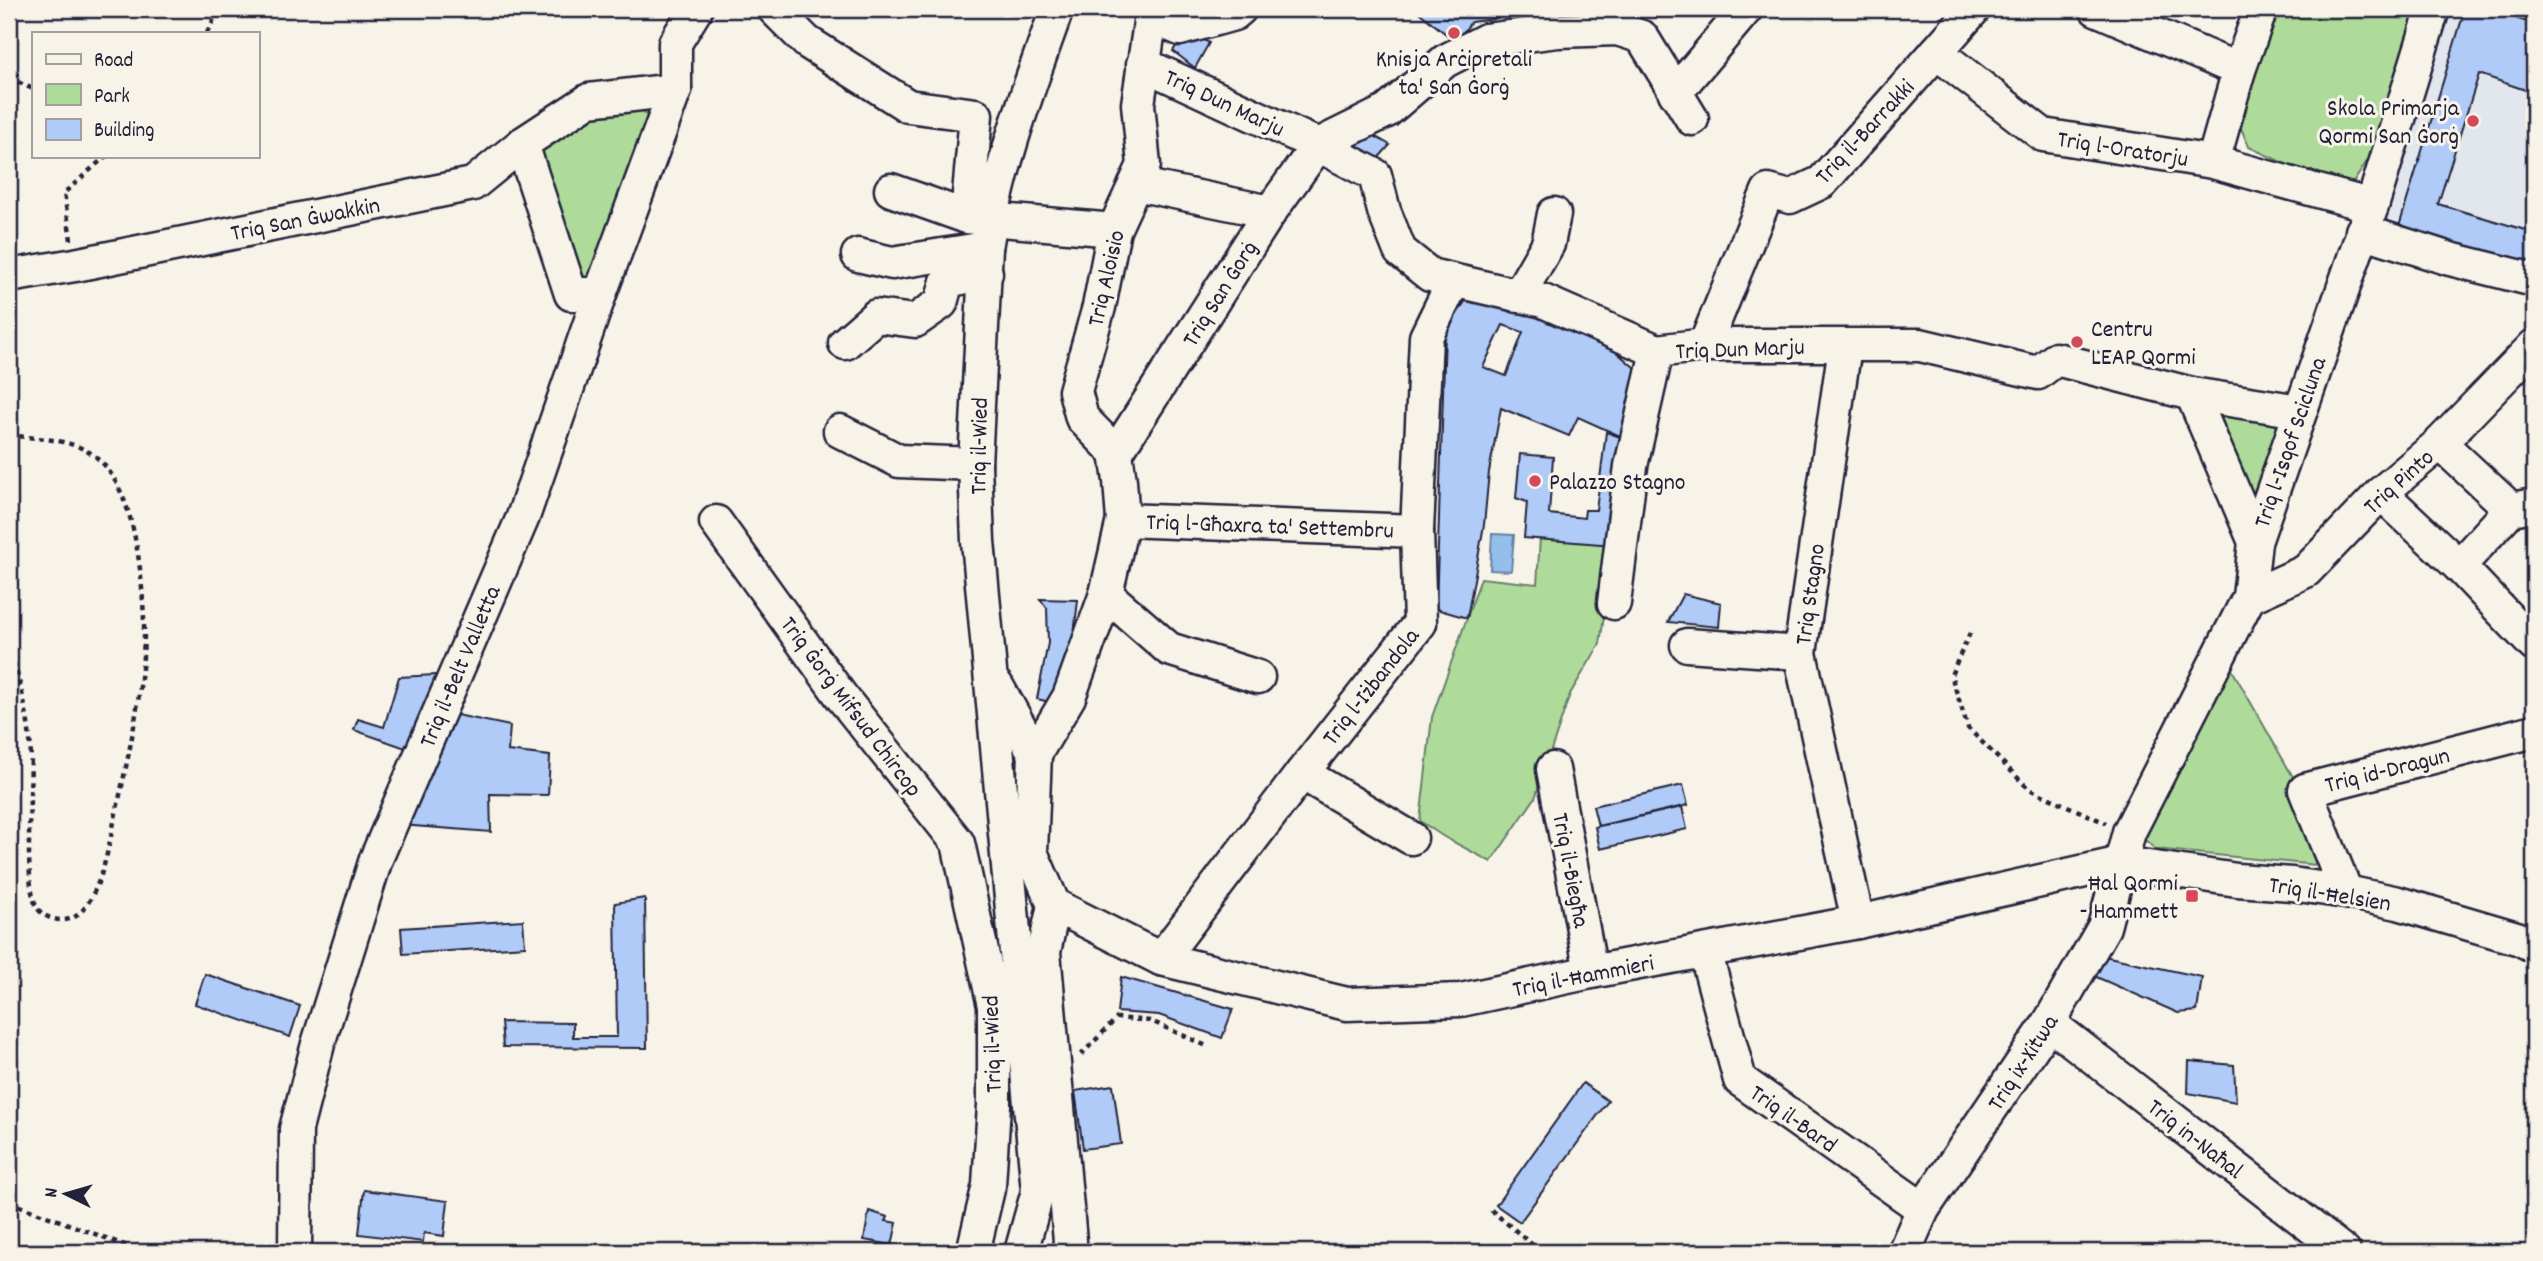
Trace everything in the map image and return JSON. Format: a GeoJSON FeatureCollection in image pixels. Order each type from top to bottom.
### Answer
{"type":"FeatureCollection","features":[{"type":"Feature","properties":{"kind":"street","name":"Triq il-Belt Valletta"},"geometry":{"type":"LineString","coordinates":[[295,1252],[296,1129],[318,1044],[372,872],[523,517],[674,90],[676,43],[696,9]]}},
{"type":"Feature","properties":{"kind":"street"},"geometry":{"type":"LineString","coordinates":[[774,9],[807,42],[908,106],[976,115],[982,240],[947,281],[941,303],[915,321],[876,316],[845,343]]}},
{"type":"Feature","properties":{"kind":"street","name":"Triq il-Wied"},"geometry":{"type":"LineString","coordinates":[[968,898],[994,1006],[994,1105],[989,1185],[976,1243],[1022,1248],[1038,1191],[978,541],[975,464],[982,240],[1012,132],[1057,9]]}},
{"type":"Feature","properties":{"kind":"street"},"geometry":{"type":"LineString","coordinates":[[1151,13],[1180,29],[1234,15],[1240,9]]}},
{"type":"Feature","properties":{"kind":"street"},"geometry":{"type":"LineString","coordinates":[[1675,93],[1746,9]]}},
{"type":"Feature","properties":{"kind":"street","name":"Triq il-Barrakki"},"geometry":{"type":"LineString","coordinates":[[1705,345],[1768,191],[1790,197],[1822,182],[1856,121],[1936,52],[1974,9]]}},
{"type":"Feature","properties":{"kind":"street"},"geometry":{"type":"LineString","coordinates":[[2096,9],[2239,70]]}},
{"type":"Feature","properties":{"kind":"street"},"geometry":{"type":"LineString","coordinates":[[2213,162],[2239,70],[2261,9]]}},
{"type":"Feature","properties":{"kind":"street","name":"Triq l-Isqof Scicluna"},"geometry":{"type":"LineString","coordinates":[[2121,863],[2129,832],[2249,597],[2255,542],[2367,218],[2433,9]]}},
{"type":"Feature","properties":{"kind":"street","name":"Triq Aloisio"},"geometry":{"type":"LineString","coordinates":[[1116,453],[1082,418],[1075,391],[1099,307],[1114,230],[1144,165],[1138,104],[1151,13]]}},
{"type":"Feature","properties":{"kind":"street","name":"Triq San Ġorġ"},"geometry":{"type":"LineString","coordinates":[[1116,453],[1270,212],[1318,145],[1387,111],[1445,61],[1486,40],[1560,20],[1616,19],[1642,37],[1692,120]]}},
{"type":"Feature","properties":{"kind":"street","name":"Triq l-Oratorju"},"geometry":{"type":"LineString","coordinates":[[1936,52],[2043,135],[2213,162],[2367,218],[2450,260],[2534,280]]}},
{"type":"Feature","properties":{"kind":"street","name":"Triq Dun Marju"},"geometry":{"type":"LineString","coordinates":[[1143,64],[1318,145],[1375,175],[1384,211],[1400,251],[1430,275],[1543,301],[1657,351],[1705,345],[1920,345],[2038,373],[2056,359],[2192,394],[2299,411]]}},
{"type":"Feature","properties":{"kind":"street","name":"Triq San Ġwakkin"},"geometry":{"type":"LineString","coordinates":[[9,276],[473,184],[522,144],[589,100],[674,90]]}},
{"type":"Feature","properties":{"kind":"street"},"geometry":{"type":"LineString","coordinates":[[522,144],[571,294],[600,294]]}},
{"type":"Feature","properties":{"kind":"street"},"geometry":{"type":"LineString","coordinates":[[1136,184],[1270,212]]}},
{"type":"Feature","properties":{"kind":"street"},"geometry":{"type":"LineString","coordinates":[[891,190],[982,240]]}},
{"type":"Feature","properties":{"kind":"street"},"geometry":{"type":"LineString","coordinates":[[1518,296],[1548,244],[1554,214]]}},
{"type":"Feature","properties":{"kind":"street"},"geometry":{"type":"LineString","coordinates":[[858,256],[892,263],[982,240],[1114,230]]}},
{"type":"Feature","properties":{"kind":"street","name":"Triq l-Iżbandola"},"geometry":{"type":"LineString","coordinates":[[1161,959],[1420,623],[1417,531],[1426,337],[1453,282]]}},
{"type":"Feature","properties":{"kind":"street","name":"Triq Stagno"},"geometry":{"type":"LineString","coordinates":[[1844,346],[1800,653],[1858,922]]}},
{"type":"Feature","properties":{"kind":"street","name":"Triq Pinto"},"geometry":{"type":"LineString","coordinates":[[2249,597],[2306,571],[2381,493],[2440,443],[2534,346]]}},
{"type":"Feature","properties":{"kind":"street"},"geometry":{"type":"LineString","coordinates":[[1615,603],[1630,466],[1657,351]]}},
{"type":"Feature","properties":{"kind":"street"},"geometry":{"type":"LineString","coordinates":[[2192,394],[2255,542]]}},
{"type":"Feature","properties":{"kind":"street"},"geometry":{"type":"LineString","coordinates":[[840,431],[899,461],[975,464]]}},
{"type":"Feature","properties":{"kind":"street"},"geometry":{"type":"LineString","coordinates":[[2440,443],[2523,507],[2459,566]]}},
{"type":"Feature","properties":{"kind":"street"},"geometry":{"type":"LineString","coordinates":[[1068,1252],[1070,1241],[1044,952],[1054,905],[1031,852],[1035,754],[1069,697],[1106,594],[1123,520],[1116,453]]}},
{"type":"Feature","properties":{"kind":"street"},"geometry":{"type":"LineString","coordinates":[[2381,493],[2459,566],[2534,645]]}},
{"type":"Feature","properties":{"kind":"street","name":"Triq l-Għaxra ta' Settembru"},"geometry":{"type":"LineString","coordinates":[[1123,520],[1417,531]]}},
{"type":"Feature","properties":{"kind":"street","name":"Triq Ġorġ Mifsud Chircop"},"geometry":{"type":"LineString","coordinates":[[716,523],[841,696],[958,843],[968,898]]}},
{"type":"Feature","properties":{"kind":"street"},"geometry":{"type":"LineString","coordinates":[[1106,594],[1169,649],[1258,677]]}},
{"type":"Feature","properties":{"kind":"street"},"geometry":{"type":"LineString","coordinates":[[1687,645],[1800,653]]}},
{"type":"Feature","properties":{"kind":"street"},"geometry":{"type":"LineString","coordinates":[[992,675],[1035,754]]}},
{"type":"Feature","properties":{"kind":"street","name":"Triq id-Dragun"},"geometry":{"type":"LineString","coordinates":[[2346,892],[2305,790],[2534,732]]}},
{"type":"Feature","properties":{"kind":"street","name":"Triq il-Biegħa"},"geometry":{"type":"LineString","coordinates":[[1553,769],[1591,972]]}},
{"type":"Feature","properties":{"kind":"street"},"geometry":{"type":"LineString","coordinates":[[1302,773],[1411,838]]}},
{"type":"Feature","properties":{"kind":"street","name":"Triq il-Ħammieri"},"geometry":{"type":"LineString","coordinates":[[1054,905],[1161,959],[1347,1004],[1461,999],[1858,922],[2121,863]]}},
{"type":"Feature","properties":{"kind":"street","name":"Triq il-Ħelsien"},"geometry":{"type":"LineString","coordinates":[[2121,863],[2346,892],[2398,903],[2520,939],[2534,946]]}},
{"type":"Feature","properties":{"kind":"street","name":"Triq ix-Xitwa"},"geometry":{"type":"LineString","coordinates":[[1904,1252],[1923,1209],[2049,1023],[2104,927],[2121,863]]}},
{"type":"Feature","properties":{"kind":"street"},"geometry":{"type":"LineString","coordinates":[[968,898],[1011,893]]}},
{"type":"Feature","properties":{"kind":"street","name":"Triq il-Bard"},"geometry":{"type":"LineString","coordinates":[[1705,951],[1740,1080],[1923,1209]]}},
{"type":"Feature","properties":{"kind":"street","name":"Triq in-Naħal"},"geometry":{"type":"LineString","coordinates":[[2049,1023],[2336,1250]]}},
{"type":"Feature","properties":{"kind":"path"},"geometry":{"type":"LineString","coordinates":[[208,32],[219,9]]}},
{"type":"Feature","properties":{"kind":"path"},"geometry":{"type":"LineString","coordinates":[[9,78],[32,89]]}},
{"type":"Feature","properties":{"kind":"path"},"geometry":{"type":"LineString","coordinates":[[75,265],[64,194],[104,158]]}},
{"type":"Feature","properties":{"kind":"path"},"geometry":{"type":"LineString","coordinates":[[9,435],[68,443],[89,451],[107,468],[120,494],[137,549],[144,621],[142,664],[131,746],[104,866],[92,897],[73,918],[49,918],[38,910],[32,895],[29,876],[33,778],[30,740],[21,683],[9,648]]}},
{"type":"Feature","properties":{"kind":"path"},"geometry":{"type":"LineString","coordinates":[[1970,633],[1951,675],[1968,728],[2029,789],[2129,832]]}},
{"type":"Feature","properties":{"kind":"path"},"geometry":{"type":"LineString","coordinates":[[1055,1079],[1117,1018],[1151,1021],[1209,1046]]}},
{"type":"Feature","properties":{"kind":"path"},"geometry":{"type":"LineString","coordinates":[[9,1202],[142,1252]]}},
{"type":"Feature","properties":{"kind":"path"},"geometry":{"type":"LineString","coordinates":[[1491,1210],[1541,1252]]}},
{"type":"Feature","properties":{"kind":"shaded area","name":"Skola Primarja Qormi San Ġorġ"},"geometry":{"type":"Polygon","coordinates":[[[2447,9],[2534,9],[2534,279],[2375,234],[2447,9]]]}},
{"type":"Feature","properties":{"kind":"green space"},"geometry":{"type":"Polygon","coordinates":[[[2276,9],[2417,9],[2371,155],[2353,183],[2288,165],[2249,147],[2240,126],[2239,106],[2276,9]]]}},
{"type":"Feature","properties":{"kind":"green space"},"geometry":{"type":"Polygon","coordinates":[[[636,102],[650,120],[597,277],[577,284],[535,153],[600,108],[636,102]]]}},
{"type":"Feature","properties":{"kind":"green space"},"geometry":{"type":"Polygon","coordinates":[[[2207,406],[2281,419],[2251,518],[2207,406]]]}},
{"type":"Feature","properties":{"kind":"green space"},"geometry":{"type":"Polygon","coordinates":[[[1540,538],[1614,545],[1600,644],[1570,694],[1535,798],[1491,862],[1420,821],[1432,717],[1481,578],[1537,584],[1540,538]]]}},
{"type":"Feature","properties":{"kind":"green space"},"geometry":{"type":"Polygon","coordinates":[[[2230,666],[2293,777],[2327,866],[2155,849],[2144,839],[2165,780],[2230,666]]]}},
{"type":"Feature","properties":{"kind":"water"},"geometry":{"type":"Polygon","coordinates":[[[1492,534],[1514,535],[1511,571],[1490,570],[1492,534]]]}},
{"type":"Feature","properties":{"kind":"building","name":"Knisja Arċipretali ta' San Ġorġ"},"geometry":{"type":"Polygon","coordinates":[[[1415,9],[1544,9],[1537,25],[1504,11],[1494,19],[1471,22],[1456,42],[1415,9]]]}},
{"type":"Feature","properties":{"kind":"building"},"geometry":{"type":"Polygon","coordinates":[[[1574,9],[1605,9],[1608,23],[1573,20],[1574,9]]]}},
{"type":"Feature","properties":{"kind":"building"},"geometry":{"type":"Polygon","coordinates":[[[2465,9],[2501,9],[2499,13],[2534,24],[2534,93],[2479,74],[2438,204],[2532,232],[2534,226],[2534,272],[2398,230],[2465,9]]]}},
{"type":"Feature","properties":{"kind":"building"},"geometry":{"type":"Polygon","coordinates":[[[1186,30],[1209,43],[1195,68],[1173,51],[1186,30]]]}},
{"type":"Feature","properties":{"kind":"building"},"geometry":{"type":"Polygon","coordinates":[[[1362,129],[1390,145],[1373,164],[1348,141],[1362,129]]]}},
{"type":"Feature","properties":{"kind":"building"},"geometry":{"type":"Polygon","coordinates":[[[1470,294],[1570,324],[1599,337],[1642,374],[1629,440],[1578,417],[1569,436],[1501,408],[1467,618],[1436,609],[1445,332],[1470,294]],[[1503,325],[1483,367],[1506,376],[1523,332],[1503,325]]]}},
{"type":"Feature","properties":{"kind":"building","name":"Palazzo Stagno"},"geometry":{"type":"Polygon","coordinates":[[[1606,432],[1629,440],[1614,545],[1524,538],[1527,502],[1516,498],[1520,454],[1553,457],[1549,514],[1584,518],[1585,510],[1596,510],[1606,432]]]}},
{"type":"Feature","properties":{"kind":"building"},"geometry":{"type":"Polygon","coordinates":[[[1683,594],[1721,603],[1719,627],[1668,622],[1683,594]]]}},
{"type":"Feature","properties":{"kind":"building"},"geometry":{"type":"Polygon","coordinates":[[[1040,599],[1078,600],[1071,660],[1054,703],[1037,699],[1048,643],[1047,608],[1040,599]]]}},
{"type":"Feature","properties":{"kind":"building"},"geometry":{"type":"Polygon","coordinates":[[[435,675],[432,710],[414,751],[354,730],[358,719],[384,727],[399,677],[435,675]]]}},
{"type":"Feature","properties":{"kind":"building"},"geometry":{"type":"Polygon","coordinates":[[[452,714],[510,726],[508,751],[550,756],[548,795],[490,794],[491,832],[401,825],[452,714]]]}},
{"type":"Feature","properties":{"kind":"building"},"geometry":{"type":"Polygon","coordinates":[[[1683,785],[1688,805],[1598,826],[1593,806],[1683,785]]]}},
{"type":"Feature","properties":{"kind":"building"},"geometry":{"type":"Polygon","coordinates":[[[1682,807],[1687,829],[1600,849],[1595,827],[1682,807]]]}},
{"type":"Feature","properties":{"kind":"building"},"geometry":{"type":"Polygon","coordinates":[[[645,898],[647,1048],[503,1047],[501,1022],[573,1023],[573,1037],[617,1037],[615,903],[645,898]]]}},
{"type":"Feature","properties":{"kind":"building"},"geometry":{"type":"Polygon","coordinates":[[[523,920],[525,946],[403,954],[401,928],[523,920]]]}},
{"type":"Feature","properties":{"kind":"building"},"geometry":{"type":"Polygon","coordinates":[[[2104,956],[2202,977],[2197,1011],[2178,1013],[2094,976],[2104,956]]]}},
{"type":"Feature","properties":{"kind":"building"},"geometry":{"type":"Polygon","coordinates":[[[205,974],[300,1006],[290,1037],[195,1004],[205,974]]]}},
{"type":"Feature","properties":{"kind":"building"},"geometry":{"type":"Polygon","coordinates":[[[1121,977],[1233,1009],[1222,1038],[1159,1015],[1117,1012],[1121,977]]]}},
{"type":"Feature","properties":{"kind":"building"},"geometry":{"type":"Polygon","coordinates":[[[2189,1061],[2234,1065],[2236,1102],[2188,1093],[2189,1061]]]}},
{"type":"Feature","properties":{"kind":"building"},"geometry":{"type":"Polygon","coordinates":[[[1583,1083],[1608,1101],[1520,1222],[1496,1205],[1583,1083]]]}},
{"type":"Feature","properties":{"kind":"building"},"geometry":{"type":"Polygon","coordinates":[[[1113,1085],[1121,1144],[1083,1149],[1075,1091],[1113,1085]]]}},
{"type":"Feature","properties":{"kind":"building"},"geometry":{"type":"Polygon","coordinates":[[[364,1190],[448,1201],[444,1236],[424,1233],[423,1242],[359,1234],[364,1190]]]}},
{"type":"Feature","properties":{"kind":"building"},"geometry":{"type":"Polygon","coordinates":[[[869,1211],[888,1217],[886,1221],[897,1223],[892,1245],[864,1240],[869,1211]]]}},
{"type":"Feature","properties":{"kind":"place","name":"Knisja Arċipretali ta' San Ġorġ"},"geometry":{"type":"Point","coordinates":[1454,33]}},
{"type":"Feature","properties":{"kind":"place","name":"Skola Primarja Qormi San Ġorġ"},"geometry":{"type":"Point","coordinates":[2473,121]}},
{"type":"Feature","properties":{"kind":"place","name":"Centru LEAP Qormi"},"geometry":{"type":"Point","coordinates":[2077,342]}},
{"type":"Feature","properties":{"kind":"place","name":"Palazzo Stagno"},"geometry":{"type":"Point","coordinates":[1535,481]}},
{"type":"Feature","properties":{"kind":"place","name":"Ħal Qormi - Hammett"},"geometry":{"type":"Point","coordinates":[2192,896]}}]}
